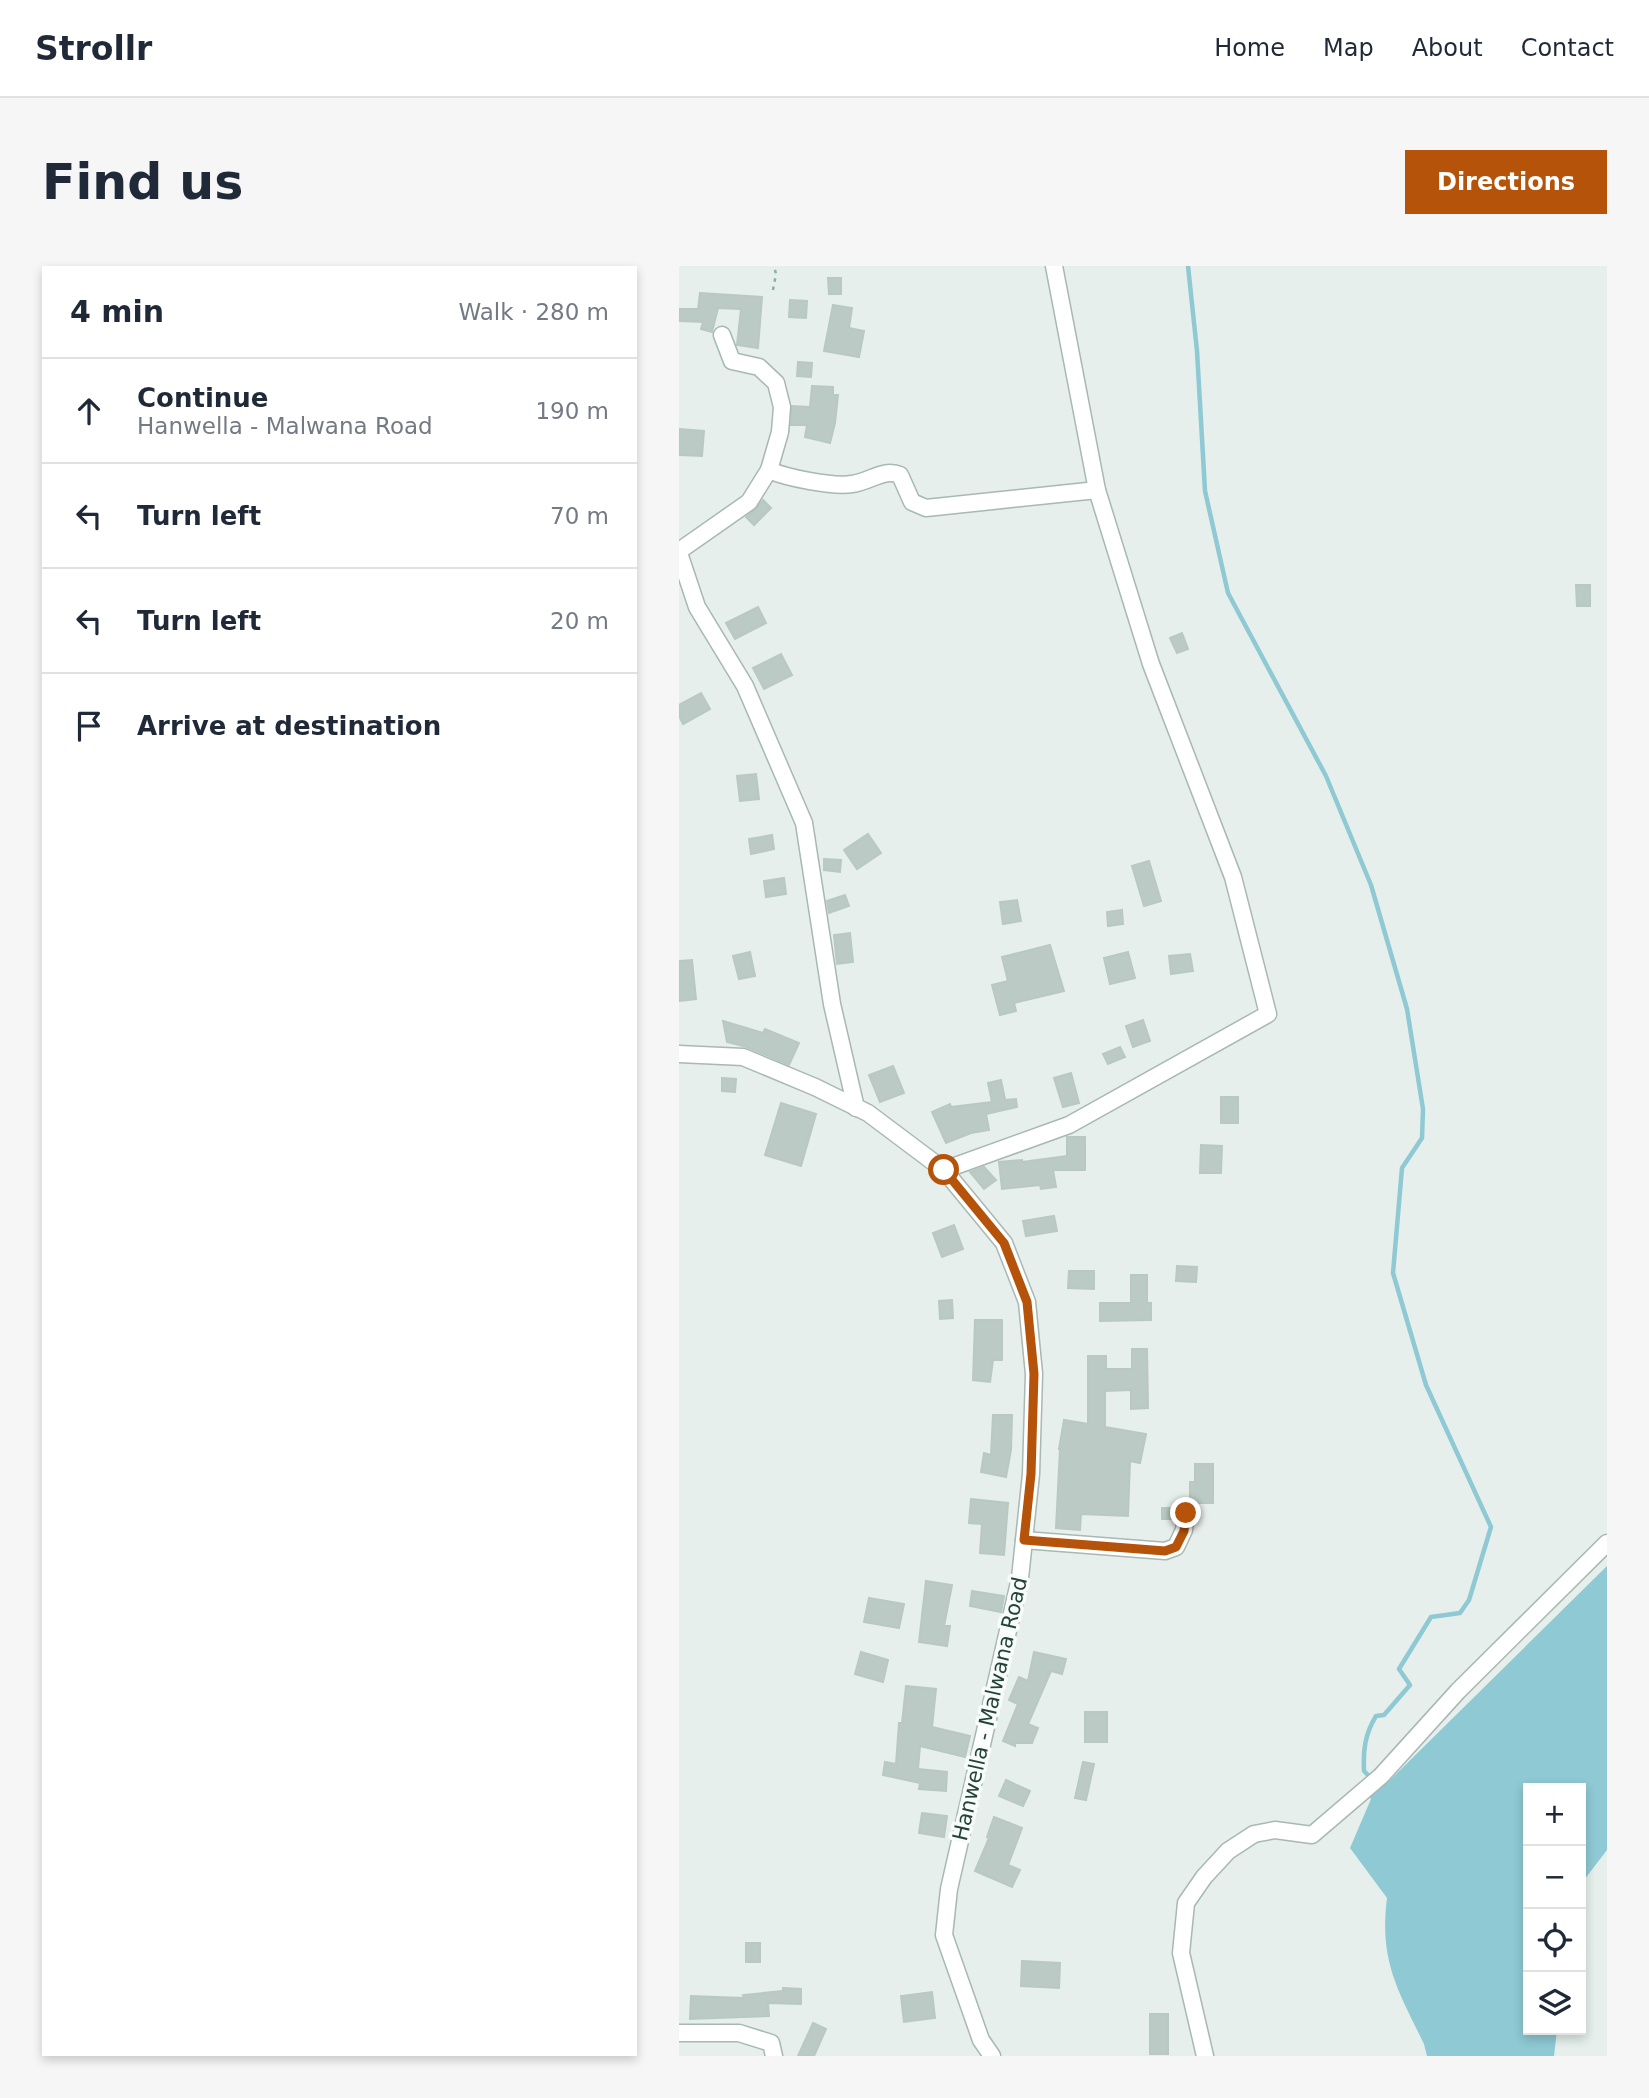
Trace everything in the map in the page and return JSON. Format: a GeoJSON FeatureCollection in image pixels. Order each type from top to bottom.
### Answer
{"type":"FeatureCollection","features":[{"type":"Feature","properties":{"kind":"street"},"geometry":{"type":"LineString","coordinates":[[944,1170],[1069,1125],[1268,1014],[1233,877],[1151,664],[1097,490],[1053,266]]}},
{"type":"Feature","properties":{"kind":"street"},"geometry":{"type":"LineString","coordinates":[[722,335],[732,361],[759,367],[776,383],[782,407],[780,432],[769,470],[749,502],[679,552],[697,607],[745,686],[804,823],[832,1004],[856,1108]]}},
{"type":"Feature","properties":{"kind":"street"},"geometry":{"type":"LineString","coordinates":[[769,470],[788,478],[852,484],[891,471],[900,474],[912,502],[926,508],[1097,490]]}},
{"type":"Feature","properties":{"kind":"street","name":"Hanwella - Malwana Road"},"geometry":{"type":"LineString","coordinates":[[679,1054],[743,1057],[868,1113],[944,1170],[1004,1243],[1027,1302],[1033,1386],[1031,1474],[1020,1578],[949,1889],[944,1935],[981,2040],[992,2056]]}},
{"type":"Feature","properties":{"kind":"street"},"geometry":{"type":"LineString","coordinates":[[1024,1540],[1165,1551],[1176,1547],[1184,1531],[1186,1513]]}},
{"type":"Feature","properties":{"kind":"street"},"geometry":{"type":"LineString","coordinates":[[1205,2056],[1181,1952],[1186,1903],[1204,1877],[1228,1851],[1254,1834],[1275,1830],[1312,1835],[1365,1792],[1458,1691],[1607,1543]]}},
{"type":"Feature","properties":{"kind":"street"},"geometry":{"type":"LineString","coordinates":[[679,2033],[739,2033],[771,2043],[774,2056]]}},
{"type":"Feature","properties":{"kind":"path"},"geometry":{"type":"LineString","coordinates":[[773,290],[776,274],[774,266]]}},
{"type":"Feature","properties":{"kind":"water"},"geometry":{"type":"Polygon","coordinates":[[[1607,1566],[1607,1850],[1586,1877],[1586,1783],[1523,1783],[1523,2035],[1556,2035],[1554,2056],[1427,2056],[1388,1958],[1385,1920],[1387,1898],[1350,1848],[1371,1799],[1365,1792],[1381,1776],[1388,1782],[1607,1566]]]}},
{"type":"Feature","properties":{"kind":"building"},"geometry":{"type":"Polygon","coordinates":[[[828,278],[841,278],[841,294],[829,294],[828,278]]]}},
{"type":"Feature","properties":{"kind":"building"},"geometry":{"type":"Polygon","coordinates":[[[700,293],[762,297],[758,348],[737,345],[741,309],[718,308],[712,332],[701,329],[703,322],[679,321],[679,309],[698,309],[700,293]]]}},
{"type":"Feature","properties":{"kind":"building"},"geometry":{"type":"Polygon","coordinates":[[[790,300],[807,301],[806,318],[789,317],[790,300]]]}},
{"type":"Feature","properties":{"kind":"building"},"geometry":{"type":"Polygon","coordinates":[[[833,305],[852,308],[849,328],[864,331],[859,357],[824,351],[833,305]]]}},
{"type":"Feature","properties":{"kind":"building"},"geometry":{"type":"Polygon","coordinates":[[[798,362],[812,363],[811,377],[797,376],[798,362]]]}},
{"type":"Feature","properties":{"kind":"building"},"geometry":{"type":"Polygon","coordinates":[[[812,386],[833,387],[833,395],[838,395],[830,443],[805,437],[807,425],[791,425],[792,406],[810,407],[812,386]]]}},
{"type":"Feature","properties":{"kind":"building"},"geometry":{"type":"Polygon","coordinates":[[[679,429],[704,431],[702,456],[679,455],[679,429]]]}},
{"type":"Feature","properties":{"kind":"building"},"geometry":{"type":"Polygon","coordinates":[[[763,500],[771,508],[754,525],[746,517],[763,500]]]}},
{"type":"Feature","properties":{"kind":"building"},"geometry":{"type":"Polygon","coordinates":[[[1576,585],[1590,585],[1590,606],[1577,606],[1576,585]]]}},
{"type":"Feature","properties":{"kind":"building"},"geometry":{"type":"Polygon","coordinates":[[[758,607],[766,623],[735,639],[726,623],[758,607]]]}},
{"type":"Feature","properties":{"kind":"building"},"geometry":{"type":"Polygon","coordinates":[[[1182,633],[1188,649],[1177,653],[1170,638],[1182,633]]]}},
{"type":"Feature","properties":{"kind":"building"},"geometry":{"type":"Polygon","coordinates":[[[781,654],[792,675],[764,689],[753,668],[781,654]]]}},
{"type":"Feature","properties":{"kind":"building"},"geometry":{"type":"Polygon","coordinates":[[[701,693],[710,709],[683,724],[679,716],[679,705],[701,693]]]}},
{"type":"Feature","properties":{"kind":"building"},"geometry":{"type":"Polygon","coordinates":[[[756,774],[759,799],[740,801],[737,776],[756,774]]]}},
{"type":"Feature","properties":{"kind":"building"},"geometry":{"type":"Polygon","coordinates":[[[868,834],[881,853],[857,869],[844,850],[868,834]]]}},
{"type":"Feature","properties":{"kind":"building"},"geometry":{"type":"Polygon","coordinates":[[[772,835],[774,849],[751,854],[749,839],[772,835]]]}},
{"type":"Feature","properties":{"kind":"building"},"geometry":{"type":"Polygon","coordinates":[[[824,859],[841,860],[840,872],[824,870],[824,859]]]}},
{"type":"Feature","properties":{"kind":"building"},"geometry":{"type":"Polygon","coordinates":[[[1149,861],[1161,901],[1144,906],[1132,866],[1149,861]]]}},
{"type":"Feature","properties":{"kind":"building"},"geometry":{"type":"Polygon","coordinates":[[[784,878],[786,894],[766,897],[764,881],[784,878]]]}},
{"type":"Feature","properties":{"kind":"building"},"geometry":{"type":"Polygon","coordinates":[[[845,895],[849,906],[829,913],[827,901],[845,895]]]}},
{"type":"Feature","properties":{"kind":"building"},"geometry":{"type":"Polygon","coordinates":[[[1017,900],[1021,921],[1003,924],[1000,902],[1017,900]]]}},
{"type":"Feature","properties":{"kind":"building"},"geometry":{"type":"Polygon","coordinates":[[[1122,910],[1123,924],[1108,926],[1107,912],[1122,910]]]}},
{"type":"Feature","properties":{"kind":"building"},"geometry":{"type":"Polygon","coordinates":[[[850,933],[853,962],[837,964],[834,935],[850,933]]]}},
{"type":"Feature","properties":{"kind":"building"},"geometry":{"type":"Polygon","coordinates":[[[1050,945],[1064,991],[1014,1003],[1016,1011],[1000,1015],[992,985],[1008,981],[1002,957],[1050,945]]]}},
{"type":"Feature","properties":{"kind":"building"},"geometry":{"type":"Polygon","coordinates":[[[750,952],[755,976],[739,979],[733,956],[750,952]]]}},
{"type":"Feature","properties":{"kind":"building"},"geometry":{"type":"Polygon","coordinates":[[[1128,952],[1135,978],[1110,984],[1104,958],[1128,952]]]}},
{"type":"Feature","properties":{"kind":"building"},"geometry":{"type":"Polygon","coordinates":[[[1190,954],[1193,971],[1171,974],[1169,956],[1190,954]]]}},
{"type":"Feature","properties":{"kind":"building"},"geometry":{"type":"Polygon","coordinates":[[[692,960],[696,999],[679,1001],[679,961],[692,960]]]}},
{"type":"Feature","properties":{"kind":"building"},"geometry":{"type":"Polygon","coordinates":[[[1143,1020],[1150,1041],[1133,1047],[1126,1026],[1143,1020]]]}},
{"type":"Feature","properties":{"kind":"building"},"geometry":{"type":"Polygon","coordinates":[[[723,1021],[763,1033],[765,1029],[799,1043],[789,1065],[747,1047],[727,1042],[723,1021]]]}},
{"type":"Feature","properties":{"kind":"building"},"geometry":{"type":"Polygon","coordinates":[[[1120,1047],[1125,1057],[1108,1064],[1103,1054],[1120,1047]]]}},
{"type":"Feature","properties":{"kind":"building"},"geometry":{"type":"Polygon","coordinates":[[[893,1066],[904,1093],[880,1102],[869,1075],[893,1066]]]}},
{"type":"Feature","properties":{"kind":"building"},"geometry":{"type":"Polygon","coordinates":[[[1071,1073],[1079,1103],[1063,1107],[1054,1078],[1071,1073]]]}},
{"type":"Feature","properties":{"kind":"building"},"geometry":{"type":"Polygon","coordinates":[[[722,1078],[736,1079],[735,1092],[722,1091],[722,1078]]]}},
{"type":"Feature","properties":{"kind":"building"},"geometry":{"type":"Polygon","coordinates":[[[1001,1080],[1005,1100],[1016,1099],[1017,1107],[986,1114],[989,1130],[971,1133],[946,1143],[932,1112],[950,1104],[951,1107],[992,1102],[988,1083],[1001,1080]]]}},
{"type":"Feature","properties":{"kind":"building"},"geometry":{"type":"Polygon","coordinates":[[[1221,1097],[1238,1097],[1238,1123],[1221,1123],[1221,1097]]]}},
{"type":"Feature","properties":{"kind":"building"},"geometry":{"type":"Polygon","coordinates":[[[781,1103],[816,1114],[801,1166],[765,1155],[781,1103]]]}},
{"type":"Feature","properties":{"kind":"building"},"geometry":{"type":"Polygon","coordinates":[[[1067,1137],[1085,1137],[1085,1170],[1053,1170],[1056,1187],[1041,1189],[1040,1185],[1002,1189],[999,1162],[1067,1156],[1067,1137]]]}},
{"type":"Feature","properties":{"kind":"building"},"geometry":{"type":"Polygon","coordinates":[[[1201,1145],[1222,1146],[1221,1173],[1200,1173],[1201,1145]]]}},
{"type":"Feature","properties":{"kind":"building"},"geometry":{"type":"Polygon","coordinates":[[[984,1167],[996,1180],[984,1189],[970,1172],[984,1167]]]}},
{"type":"Feature","properties":{"kind":"building"},"geometry":{"type":"Polygon","coordinates":[[[1054,1216],[1057,1231],[1026,1236],[1023,1221],[1054,1216]]]}},
{"type":"Feature","properties":{"kind":"building"},"geometry":{"type":"Polygon","coordinates":[[[954,1225],[963,1249],[942,1257],[933,1233],[954,1225]]]}},
{"type":"Feature","properties":{"kind":"building"},"geometry":{"type":"Polygon","coordinates":[[[1177,1266],[1197,1267],[1196,1282],[1176,1281],[1177,1266]]]}},
{"type":"Feature","properties":{"kind":"building"},"geometry":{"type":"Polygon","coordinates":[[[1069,1271],[1094,1271],[1094,1289],[1068,1288],[1069,1271]]]}},
{"type":"Feature","properties":{"kind":"building"},"geometry":{"type":"Polygon","coordinates":[[[1131,1275],[1147,1275],[1147,1303],[1151,1303],[1151,1320],[1100,1321],[1100,1303],[1131,1303],[1131,1275]]]}},
{"type":"Feature","properties":{"kind":"building"},"geometry":{"type":"Polygon","coordinates":[[[952,1300],[953,1318],[940,1319],[939,1301],[952,1300]]]}},
{"type":"Feature","properties":{"kind":"building"},"geometry":{"type":"Polygon","coordinates":[[[975,1320],[1002,1320],[1002,1360],[993,1360],[990,1382],[973,1380],[975,1320]]]}},
{"type":"Feature","properties":{"kind":"building"},"geometry":{"type":"Polygon","coordinates":[[[1132,1349],[1147,1349],[1148,1408],[1131,1409],[1131,1390],[1105,1391],[1105,1427],[1146,1434],[1140,1463],[1130,1461],[1128,1516],[1081,1514],[1080,1530],[1056,1528],[1059,1449],[1064,1420],[1088,1424],[1088,1356],[1106,1356],[1106,1369],[1132,1369],[1132,1349]]]}},
{"type":"Feature","properties":{"kind":"building"},"geometry":{"type":"Polygon","coordinates":[[[993,1415],[1012,1415],[1011,1450],[1006,1477],[981,1472],[984,1453],[991,1455],[993,1415]]]}},
{"type":"Feature","properties":{"kind":"building"},"geometry":{"type":"Polygon","coordinates":[[[1195,1464],[1213,1464],[1213,1503],[1190,1503],[1190,1482],[1195,1482],[1195,1464]]]}},
{"type":"Feature","properties":{"kind":"building"},"geometry":{"type":"Polygon","coordinates":[[[971,1499],[1008,1503],[1004,1555],[980,1553],[982,1524],[969,1523],[971,1499]]]}},
{"type":"Feature","properties":{"kind":"building"},"geometry":{"type":"Polygon","coordinates":[[[1162,1508],[1177,1508],[1175,1519],[1162,1519],[1162,1508]]]}},
{"type":"Feature","properties":{"kind":"building"},"geometry":{"type":"Polygon","coordinates":[[[926,1581],[952,1585],[944,1626],[950,1626],[947,1646],[919,1642],[926,1581]]]}},
{"type":"Feature","properties":{"kind":"building"},"geometry":{"type":"Polygon","coordinates":[[[972,1591],[1004,1596],[1001,1612],[970,1606],[972,1591]]]}},
{"type":"Feature","properties":{"kind":"building"},"geometry":{"type":"Polygon","coordinates":[[[869,1598],[904,1604],[899,1628],[864,1622],[869,1598]]]}},
{"type":"Feature","properties":{"kind":"building"},"geometry":{"type":"Polygon","coordinates":[[[861,1652],[888,1660],[883,1682],[855,1674],[861,1652]]]}},
{"type":"Feature","properties":{"kind":"building"},"geometry":{"type":"Polygon","coordinates":[[[1034,1652],[1066,1659],[1062,1674],[1051,1671],[1028,1724],[1038,1728],[1032,1743],[1015,1743],[1015,1746],[1003,1741],[1018,1704],[1009,1700],[1019,1677],[1028,1681],[1034,1652]]]}},
{"type":"Feature","properties":{"kind":"building"},"geometry":{"type":"Polygon","coordinates":[[[906,1686],[936,1689],[932,1727],[970,1736],[965,1757],[920,1746],[918,1769],[947,1772],[946,1791],[919,1789],[920,1783],[883,1775],[885,1762],[896,1764],[899,1723],[902,1723],[906,1686]]]}},
{"type":"Feature","properties":{"kind":"building"},"geometry":{"type":"Polygon","coordinates":[[[1085,1712],[1107,1712],[1107,1742],[1085,1742],[1085,1712]]]}},
{"type":"Feature","properties":{"kind":"building"},"geometry":{"type":"Polygon","coordinates":[[[1083,1762],[1094,1764],[1086,1800],[1075,1798],[1083,1762]]]}},
{"type":"Feature","properties":{"kind":"building"},"geometry":{"type":"Polygon","coordinates":[[[1006,1780],[1030,1791],[1023,1806],[999,1796],[1006,1780]]]}},
{"type":"Feature","properties":{"kind":"building"},"geometry":{"type":"Polygon","coordinates":[[[922,1813],[947,1816],[944,1837],[919,1833],[922,1813]]]}},
{"type":"Feature","properties":{"kind":"building"},"geometry":{"type":"Polygon","coordinates":[[[994,1817],[1022,1828],[1008,1865],[1020,1870],[1012,1887],[975,1871],[989,1838],[987,1837],[994,1817]]]}},
{"type":"Feature","properties":{"kind":"building"},"geometry":{"type":"Polygon","coordinates":[[[746,1943],[760,1943],[760,1962],[746,1962],[746,1943]]]}},
{"type":"Feature","properties":{"kind":"building"},"geometry":{"type":"Polygon","coordinates":[[[1022,1961],[1060,1963],[1059,1988],[1021,1986],[1022,1961]]]}},
{"type":"Feature","properties":{"kind":"building"},"geometry":{"type":"Polygon","coordinates":[[[783,1988],[801,1989],[801,2004],[768,2003],[769,2016],[690,2019],[691,1996],[744,1998],[743,1995],[783,1991],[783,1988]]]}},
{"type":"Feature","properties":{"kind":"building"},"geometry":{"type":"Polygon","coordinates":[[[932,1992],[935,2018],[904,2022],[901,1996],[932,1992]]]}},
{"type":"Feature","properties":{"kind":"building"},"geometry":{"type":"Polygon","coordinates":[[[1150,2014],[1168,2014],[1168,2054],[1150,2054],[1150,2014]]]}},
{"type":"Feature","properties":{"kind":"building"},"geometry":{"type":"Polygon","coordinates":[[[813,2023],[826,2029],[814,2056],[798,2056],[813,2023]]]}},
{"type":"Feature","properties":{"kind":"waterway"},"geometry":{"type":"LineString","coordinates":[[1188,266],[1197,351],[1205,491],[1228,593],[1326,776],[1371,885],[1407,1009],[1423,1109],[1422,1138],[1402,1168],[1393,1273],[1426,1385],[1491,1527],[1469,1600],[1460,1613],[1431,1617],[1399,1669],[1410,1685],[1384,1715],[1376,1716],[1369,1729],[1365,1742],[1364,1771],[1372,1779]]}},
{"type":"Feature","properties":{"kind":"route"},"geometry":{"type":"LineString","coordinates":[[944,1170],[1004,1243],[1027,1302],[1034,1374],[1031,1474],[1024,1540],[1165,1551],[1176,1547],[1184,1531],[1186,1513]]}}]}
